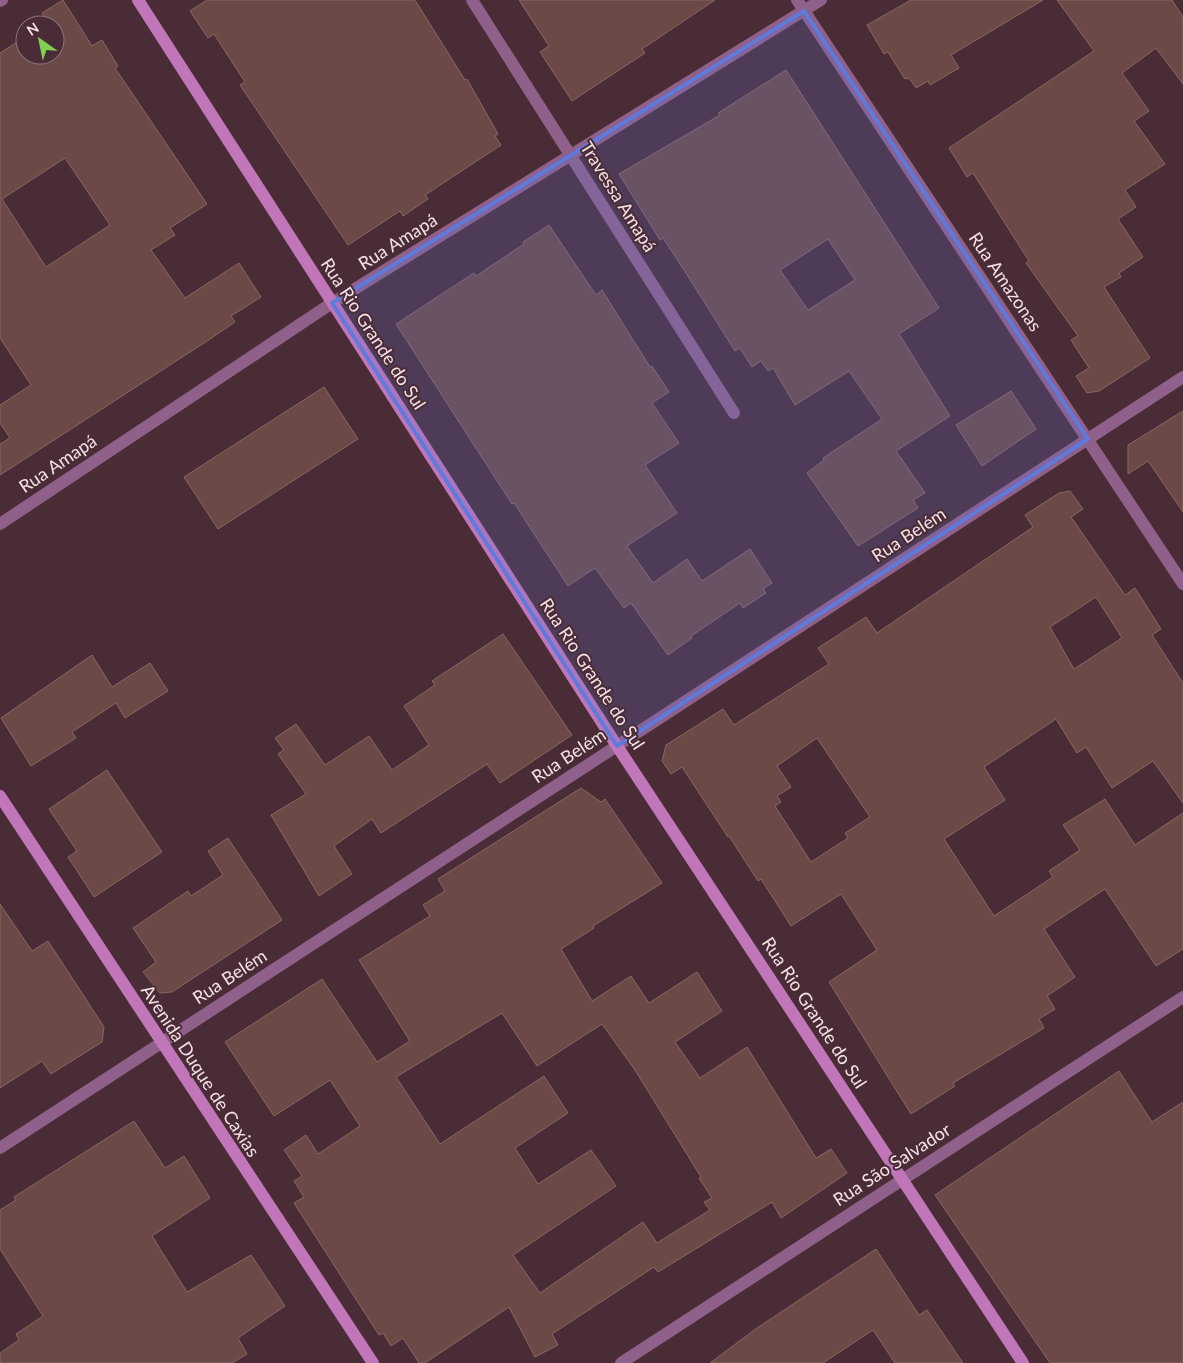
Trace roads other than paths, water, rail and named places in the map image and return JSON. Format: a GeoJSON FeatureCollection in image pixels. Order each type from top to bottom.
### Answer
{"type":"FeatureCollection","features":[{"type":"Feature","properties":{"kind":"street","name":"Rua Rio Grande do Sul"},"geometry":{"type":"LineString","coordinates":[[138,0],[617,746],[1023,1363]]}},
{"type":"Feature","properties":{"kind":"street","name":"Travessa Amapá"},"geometry":{"type":"LineString","coordinates":[[472,0],[734,413]]}},
{"type":"Feature","properties":{"kind":"street","name":"Rua Amapá"},"geometry":{"type":"LineString","coordinates":[[0,524],[332,303],[571,154],[801,5],[821,0]]}},
{"type":"Feature","properties":{"kind":"street","name":"Rua Amazonas"},"geometry":{"type":"LineString","coordinates":[[801,5],[1183,584]]}},
{"type":"Feature","properties":{"kind":"street","name":"Rua Belém"},"geometry":{"type":"LineString","coordinates":[[0,1148],[1183,377]]}},
{"type":"Feature","properties":{"kind":"street","name":"Avenida Duque de Caxias"},"geometry":{"type":"LineString","coordinates":[[0,796],[373,1363]]}},
{"type":"Feature","properties":{"kind":"street","name":"Rua São Salvador"},"geometry":{"type":"LineString","coordinates":[[621,1363],[1183,997]]}}]}
